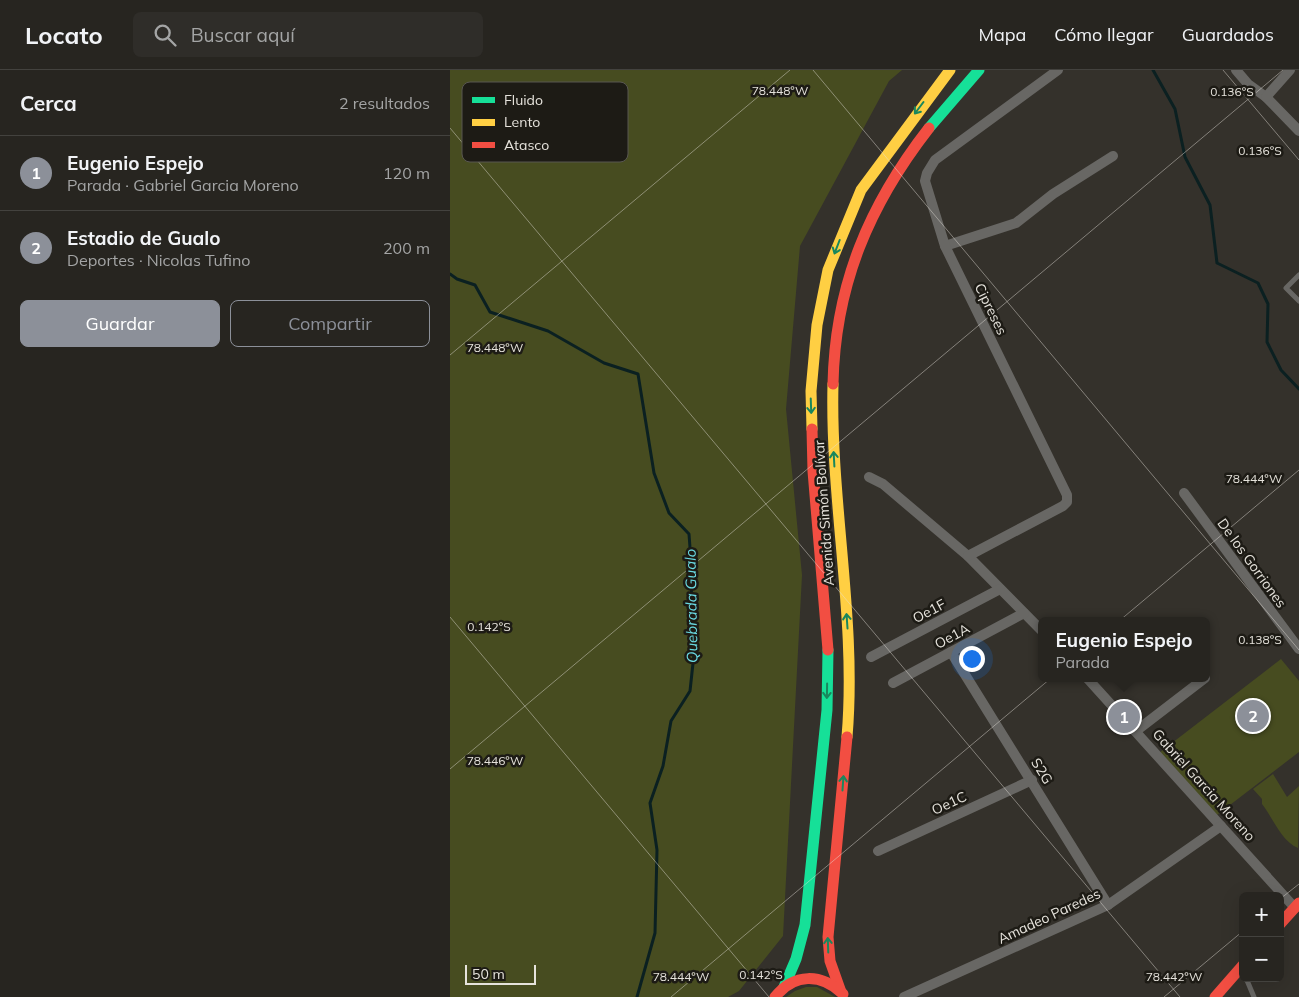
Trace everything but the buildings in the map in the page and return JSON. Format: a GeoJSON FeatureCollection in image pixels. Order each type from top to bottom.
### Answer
{"type":"FeatureCollection","features":[{"type":"Feature","properties":{"kind":"main road","name":"Avenida Simón Bolívar"},"geometry":{"type":"LineString","coordinates":[[784,987],[796,959],[804,925],[827,710],[828,633],[813,470],[811,391],[817,325],[828,270],[861,190],[904,129],[950,70]]}},
{"type":"Feature","properties":{"kind":"main road","name":"Avenida Simón Bolívar"},"geometry":{"type":"LineString","coordinates":[[843,994],[831,964],[828,932],[842,792],[850,657],[834,458],[833,389],[838,318],[849,272],[884,191],[948,105],[979,70]]}},
{"type":"Feature","properties":{"kind":"main road"},"geometry":{"type":"LineString","coordinates":[[1284,920],[1298,908]]}},
{"type":"Feature","properties":{"kind":"main road"},"geometry":{"type":"LineString","coordinates":[[1221,995],[1239,972]]}},
{"type":"Feature","properties":{"kind":"main road"},"geometry":{"type":"LineString","coordinates":[[775,997],[784,987],[795,980],[807,978],[820,978],[832,983],[843,994]]}},
{"type":"Feature","properties":{"kind":"street","name":"Cipreses"},"geometry":{"type":"LineString","coordinates":[[968,556],[1063,506],[1067,495],[944,246],[925,181],[930,166],[1058,70]]}},
{"type":"Feature","properties":{"kind":"street"},"geometry":{"type":"LineString","coordinates":[[1236,70],[1299,131]]}},
{"type":"Feature","properties":{"kind":"street"},"geometry":{"type":"LineString","coordinates":[[1266,97],[1290,70]]}},
{"type":"Feature","properties":{"kind":"street"},"geometry":{"type":"LineString","coordinates":[[944,246],[1016,223],[1053,194],[1113,156]]}},
{"type":"Feature","properties":{"kind":"street"},"geometry":{"type":"LineString","coordinates":[[869,477],[882,484],[968,556],[1038,627]]}},
{"type":"Feature","properties":{"kind":"street","name":"De los Gorriones"},"geometry":{"type":"LineString","coordinates":[[1184,493],[1299,649]]}},
{"type":"Feature","properties":{"kind":"street","name":"Oe1F"},"geometry":{"type":"LineString","coordinates":[[871,657],[1000,589]]}},
{"type":"Feature","properties":{"kind":"street","name":"Oe1A"},"geometry":{"type":"LineString","coordinates":[[893,683],[1024,613]]}},
{"type":"Feature","properties":{"kind":"street","name":"S2G"},"geometry":{"type":"LineString","coordinates":[[952,652],[1108,905]]}},
{"type":"Feature","properties":{"kind":"street","name":"Gabriel Garcia Moreno"},"geometry":{"type":"LineString","coordinates":[[1093,682],[1221,826],[1298,908]]}},
{"type":"Feature","properties":{"kind":"street"},"geometry":{"type":"LineString","coordinates":[[1136,731],[1200,682]]}},
{"type":"Feature","properties":{"kind":"street","name":"Oe1C"},"geometry":{"type":"LineString","coordinates":[[878,852],[1032,780]]}},
{"type":"Feature","properties":{"kind":"street","name":"Amadeo Paredes"},"geometry":{"type":"LineString","coordinates":[[904,997],[1108,905],[1221,826]]}},
{"type":"Feature","properties":{"kind":"lane"},"geometry":{"type":"LineString","coordinates":[[1299,275],[1286,288],[1299,301]]}},
{"type":"Feature","properties":{"kind":"lane"},"geometry":{"type":"LineString","coordinates":[[1248,982],[1254,997]]}},
{"type":"Feature","properties":{"kind":"green space"},"geometry":{"type":"Polygon","coordinates":[[[450,70],[902,70],[889,81],[800,246],[786,409],[802,575],[783,936],[739,991],[728,997],[450,997],[450,70]]]}},
{"type":"Feature","properties":{"kind":"green space"},"geometry":{"type":"Polygon","coordinates":[[[1281,659],[1299,681],[1299,752],[1213,818],[1159,753],[1281,659]]]}},
{"type":"Feature","properties":{"kind":"green space"},"geometry":{"type":"Polygon","coordinates":[[[1273,774],[1287,797],[1299,786],[1298,848],[1282,835],[1262,804],[1262,799],[1253,789],[1273,774]]]}},
{"type":"Feature","properties":{"kind":"green space"},"geometry":{"type":"Polygon","coordinates":[[[806,987],[817,987],[835,997],[786,997],[806,987]]]}},
{"type":"Feature","properties":{"kind":"waterway"},"geometry":{"type":"LineString","coordinates":[[1153,70],[1175,109],[1185,157],[1210,205],[1217,263],[1258,283],[1268,304],[1267,342],[1281,370],[1299,389]]}},
{"type":"Feature","properties":{"kind":"waterway","name":"Quebrada Gualo"},"geometry":{"type":"LineString","coordinates":[[450,274],[457,279],[475,285],[490,312],[548,331],[604,363],[638,374],[654,473],[669,513],[689,534],[692,575],[690,627],[694,654],[690,691],[671,721],[663,766],[650,803],[657,850],[655,933],[637,997]]}},
{"type":"Feature","properties":{"kind":"traffic: fast"},"geometry":{"type":"LineString","coordinates":[[929,128],[979,70]]}},
{"type":"Feature","properties":{"kind":"traffic: fast"},"geometry":{"type":"LineString","coordinates":[[784,987],[796,959],[805,925],[827,710],[828,650]]}},
{"type":"Feature","properties":{"kind":"traffic: slow"},"geometry":{"type":"LineString","coordinates":[[812,429],[811,391],[817,325],[828,270],[861,190],[950,70]]}},
{"type":"Feature","properties":{"kind":"traffic: slow"},"geometry":{"type":"LineString","coordinates":[[833,384],[835,472],[849,649],[847,737]]}},
{"type":"Feature","properties":{"kind":"traffic: jam"},"geometry":{"type":"LineString","coordinates":[[833,384],[835,348],[840,313],[848,280],[859,248],[889,187],[929,128]]}},
{"type":"Feature","properties":{"kind":"traffic: jam"},"geometry":{"type":"LineString","coordinates":[[812,429],[813,471],[828,650]]}},
{"type":"Feature","properties":{"kind":"traffic: jam"},"geometry":{"type":"LineString","coordinates":[[841,992],[830,961],[828,937],[847,737]]}},
{"type":"Feature","properties":{"kind":"traffic: jam"},"geometry":{"type":"LineString","coordinates":[[1284,920],[1299,903]]}},
{"type":"Feature","properties":{"kind":"traffic: jam"},"geometry":{"type":"LineString","coordinates":[[1215,997],[1239,970]]}},
{"type":"Feature","properties":{"kind":"traffic: jam"},"geometry":{"type":"LineString","coordinates":[[775,997],[791,983],[808,979],[826,982],[843,994]]}},
{"type":"Feature","properties":{"kind":"place","name":"Estadio de Gualo"},"geometry":{"type":"Point","coordinates":[1253,716]}},
{"type":"Feature","properties":{"kind":"place","name":"Eugenio Espejo"},"geometry":{"type":"Point","coordinates":[1124,717]}}]}
